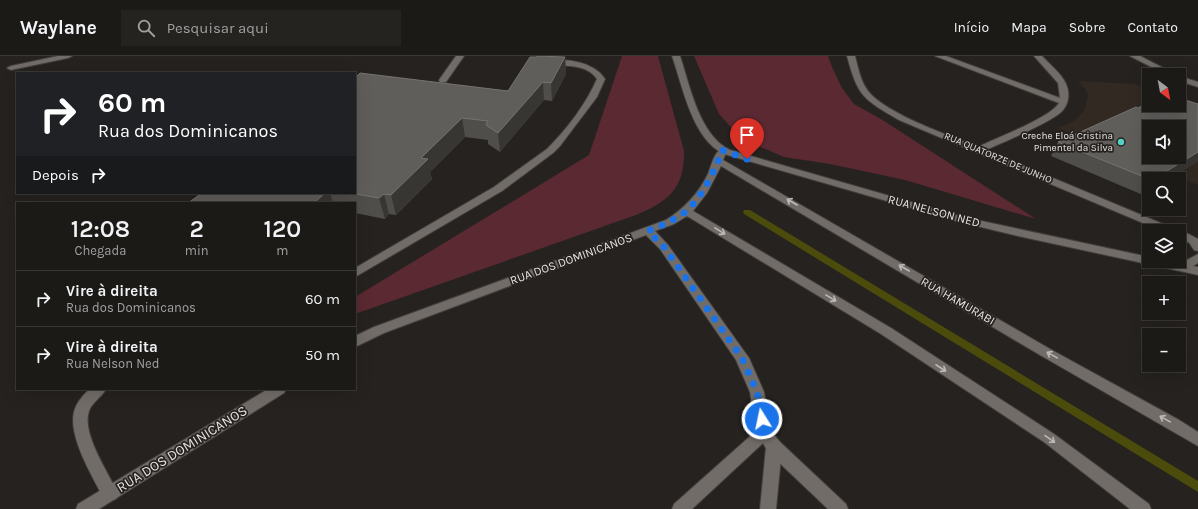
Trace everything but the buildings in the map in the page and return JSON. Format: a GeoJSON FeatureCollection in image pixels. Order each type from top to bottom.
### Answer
{"type":"FeatureCollection","features":[{"type":"Feature","properties":{"kind":"street"},"geometry":{"type":"LineString","coordinates":[[11,68],[68,56]]}},
{"type":"Feature","properties":{"kind":"street"},"geometry":{"type":"LineString","coordinates":[[443,80],[460,56]]}},
{"type":"Feature","properties":{"kind":"street"},"geometry":{"type":"LineString","coordinates":[[676,56],[701,125],[720,155]]}},
{"type":"Feature","properties":{"kind":"street","name":"RUA QUATORZE DE JUNHO"},"geometry":{"type":"LineString","coordinates":[[851,56],[862,90],[871,99],[902,118],[1154,224]]}},
{"type":"Feature","properties":{"kind":"street"},"geometry":{"type":"LineString","coordinates":[[939,56],[1064,102]]}},
{"type":"Feature","properties":{"kind":"street"},"geometry":{"type":"LineString","coordinates":[[978,150],[1048,117],[1059,110],[1064,102],[1064,88],[1062,82],[1038,56]]}},
{"type":"Feature","properties":{"kind":"street"},"geometry":{"type":"LineString","coordinates":[[1134,56],[1159,68]]}},
{"type":"Feature","properties":{"kind":"street"},"geometry":{"type":"LineString","coordinates":[[356,272],[498,189],[550,151],[557,144],[593,97],[601,79],[599,75],[587,68],[575,65],[538,63]]}},
{"type":"Feature","properties":{"kind":"street"},"geometry":{"type":"LineString","coordinates":[[1186,81],[1198,85]]}},
{"type":"Feature","properties":{"kind":"street","name":"RUA DOS DOMINICANOS"},"geometry":{"type":"LineString","coordinates":[[356,342],[386,327],[670,222],[686,211],[698,199],[720,155]]}},
{"type":"Feature","properties":{"kind":"street","name":"RUA NELSON NED"},"geometry":{"type":"LineString","coordinates":[[720,155],[747,159],[1018,233],[1142,259]]}},
{"type":"Feature","properties":{"kind":"street","name":"RUA HAMURABI"},"geometry":{"type":"LineString","coordinates":[[720,155],[1045,352],[1174,424],[1198,440]]}},
{"type":"Feature","properties":{"kind":"street"},"geometry":{"type":"LineString","coordinates":[[686,211],[886,332],[1049,438],[1143,509]]}},
{"type":"Feature","properties":{"kind":"street"},"geometry":{"type":"LineString","coordinates":[[648,231],[664,247],[742,358],[757,392],[764,433],[774,447],[840,509]]}},
{"type":"Feature","properties":{"kind":"street"},"geometry":{"type":"LineString","coordinates":[[1186,237],[1197,242]]}},
{"type":"Feature","properties":{"kind":"street","name":"RUA NELSON NED"},"geometry":{"type":"LineString","coordinates":[[1186,264],[1191,263],[1198,258]]}},
{"type":"Feature","properties":{"kind":"street","name":"RUA NELSON NED"},"geometry":{"type":"LineString","coordinates":[[1184,268],[1198,271]]}},
{"type":"Feature","properties":{"kind":"street"},"geometry":{"type":"LineString","coordinates":[[98,390],[84,406],[81,413],[80,424],[84,438],[110,494]]}},
{"type":"Feature","properties":{"kind":"street","name":"RUA DOS DOMINICANOS"},"geometry":{"type":"LineString","coordinates":[[84,509],[277,390]]}},
{"type":"Feature","properties":{"kind":"street"},"geometry":{"type":"LineString","coordinates":[[680,509],[764,433]]}},
{"type":"Feature","properties":{"kind":"street"},"geometry":{"type":"LineString","coordinates":[[768,509],[774,447]]}},
{"type":"Feature","properties":{"kind":"shaded area"},"geometry":{"type":"Polygon","coordinates":[[[622,56],[658,56],[684,151],[684,164],[678,184],[666,199],[636,215],[356,314],[356,296],[589,155],[622,56]]]}},
{"type":"Feature","properties":{"kind":"shaded area"},"geometry":{"type":"Polygon","coordinates":[[[694,56],[828,56],[842,88],[854,104],[881,119],[1036,219],[905,180],[830,164],[784,157],[756,145],[737,134],[719,114],[694,56]]]}},
{"type":"Feature","properties":{"kind":"shaded area","name":"Creche Eloá Cristina Pimentel da Silva"},"geometry":{"type":"Polygon","coordinates":[[[1078,81],[1134,84],[1142,87],[1142,112],[1186,112],[1186,105],[1198,105],[1198,185],[1186,180],[1186,172],[1166,172],[1146,164],[1186,164],[1186,120],[1142,120],[1142,162],[1058,128],[1074,121],[1085,110],[1088,95],[1078,81]]]}},
{"type":"Feature","properties":{"kind":"waterway"},"geometry":{"type":"LineString","coordinates":[[747,212],[1198,487]]}},
{"type":"Feature","properties":{"kind":"place","name":"Creche Eloá Cristina Pimentel da Silva"},"geometry":{"type":"Point","coordinates":[1121,142]}},
{"type":"Feature","properties":{"kind":"route"},"geometry":{"type":"LineString","coordinates":[[747,159],[722,150],[719,161],[698,199],[686,211],[670,222],[648,231],[664,247],[742,358],[757,392],[762,419]]}}]}
